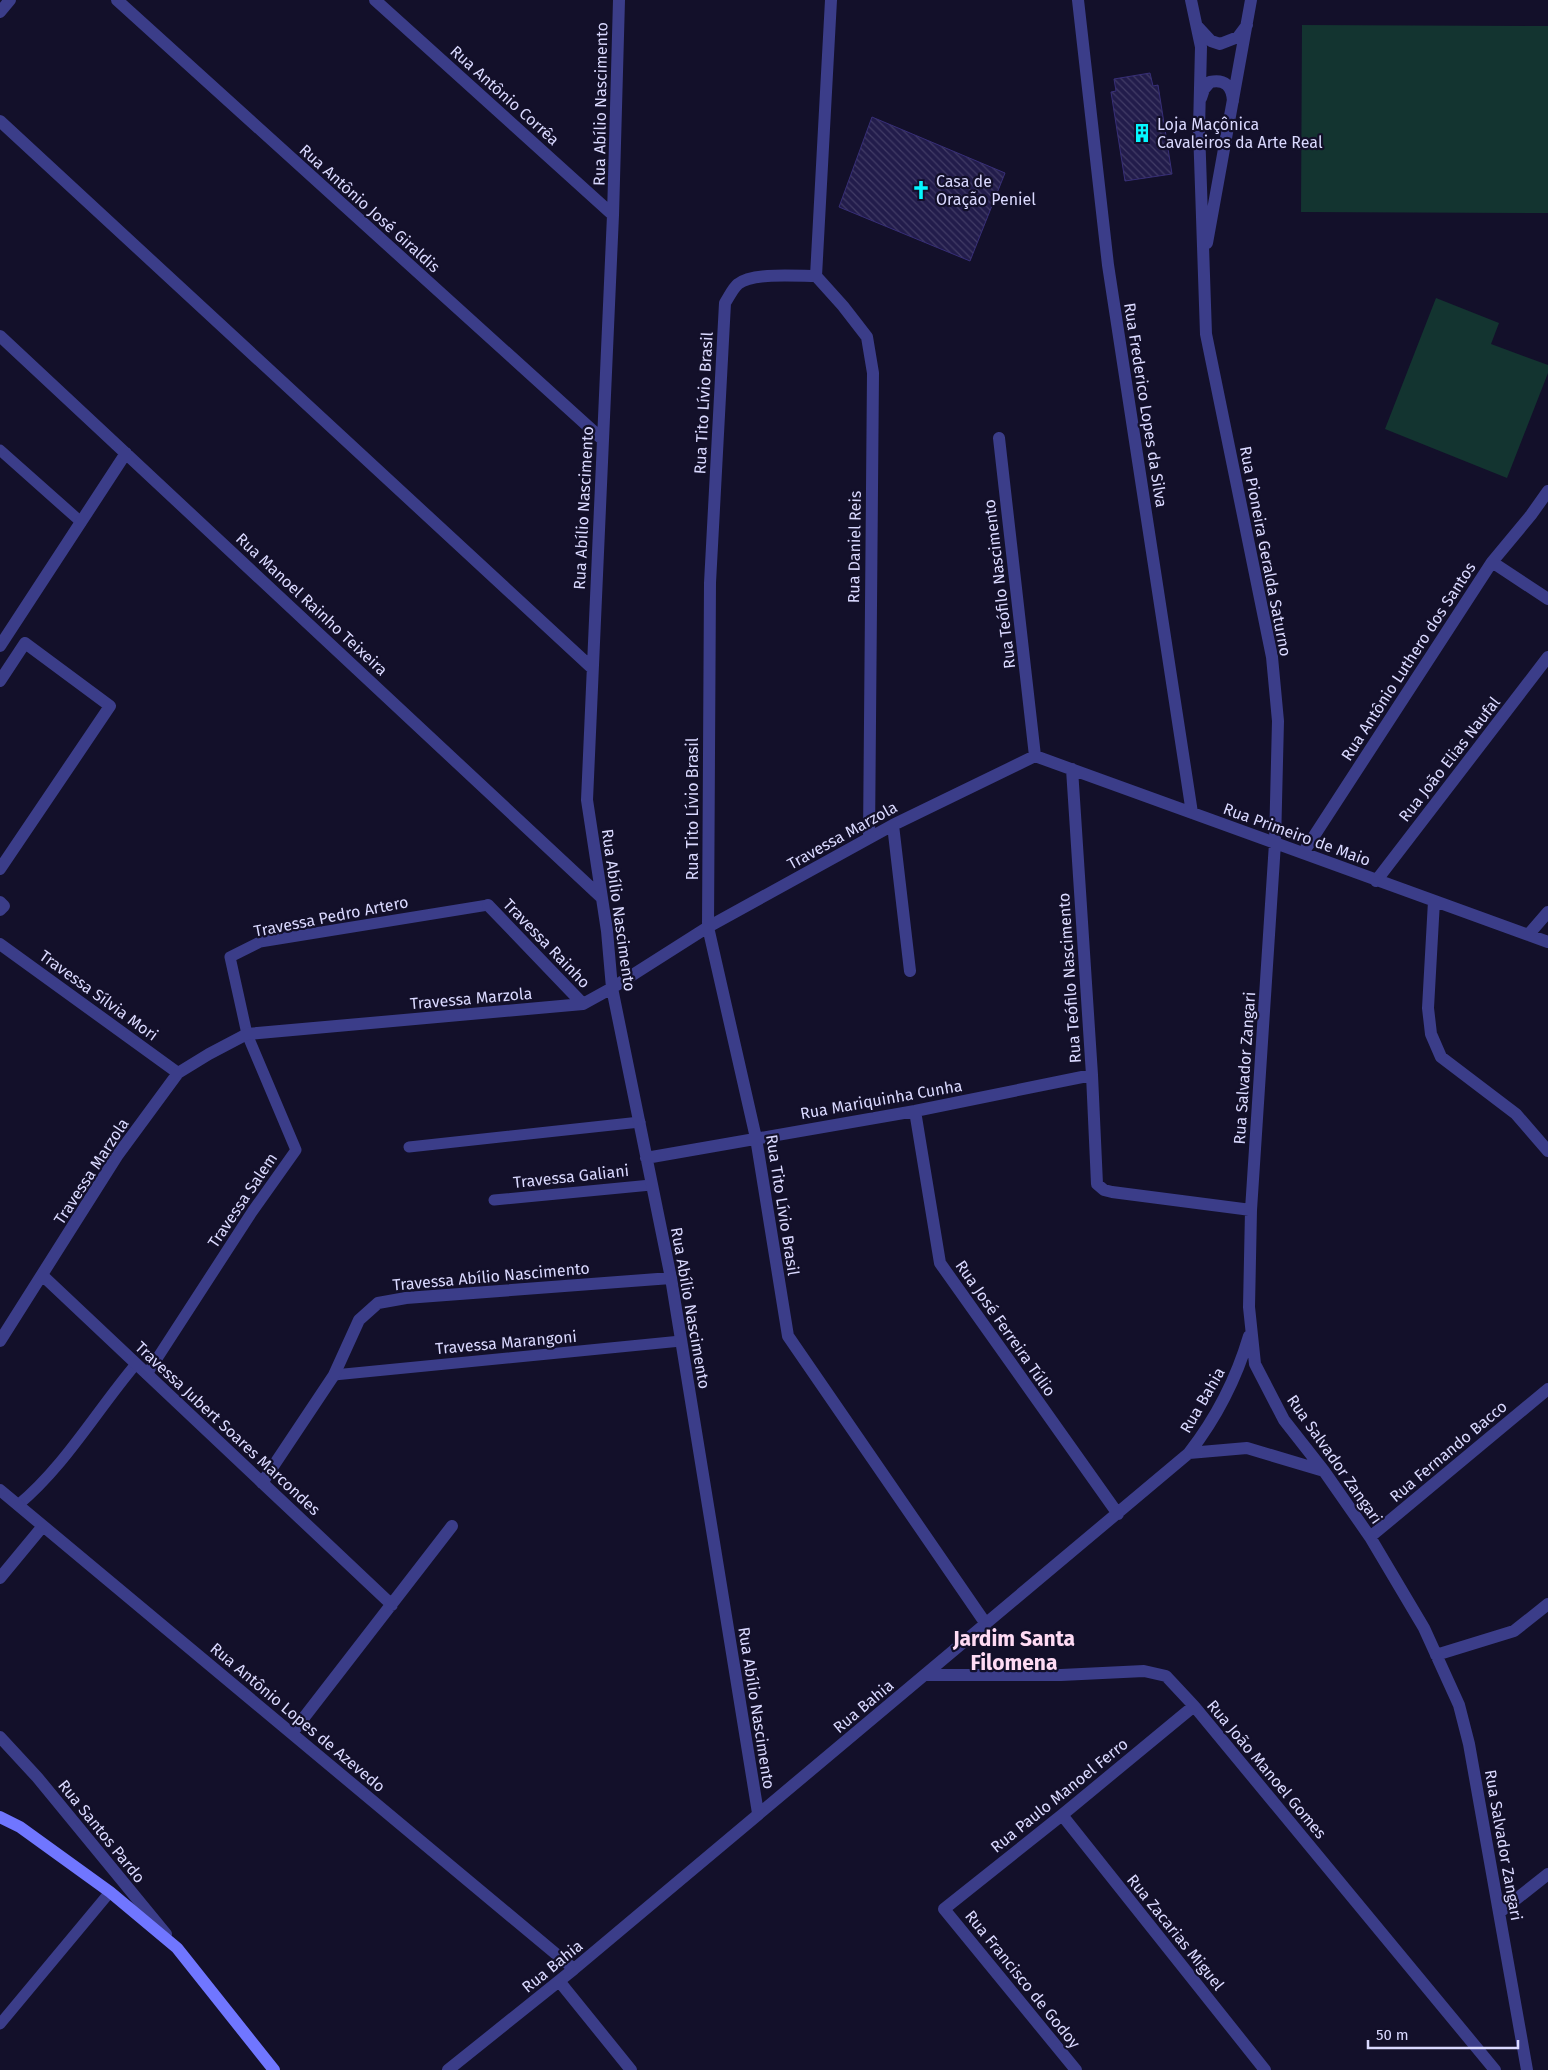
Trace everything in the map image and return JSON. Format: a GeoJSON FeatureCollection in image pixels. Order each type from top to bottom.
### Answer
{"type":"FeatureCollection","features":[{"type":"Feature","properties":{"kind":"street"},"geometry":{"type":"LineString","coordinates":[[0,12],[10,0]]}},
{"type":"Feature","properties":{"kind":"street","name":"Rua Antônio José Giraldis"},"geometry":{"type":"LineString","coordinates":[[117,0],[602,440]]}},
{"type":"Feature","properties":{"kind":"street","name":"Rua Antônio Corrêa"},"geometry":{"type":"LineString","coordinates":[[375,0],[613,215]]}},
{"type":"Feature","properties":{"kind":"street","name":"Rua Abílio Nascimento"},"geometry":{"type":"LineString","coordinates":[[619,0],[613,215],[587,800],[607,931],[612,988],[671,1278],[758,1813]]}},
{"type":"Feature","properties":{"kind":"street"},"geometry":{"type":"LineString","coordinates":[[816,276],[831,0]]}},
{"type":"Feature","properties":{"kind":"street","name":"Rua Frederico Lopes da Silva"},"geometry":{"type":"LineString","coordinates":[[1078,0],[1108,265],[1192,813]]}},
{"type":"Feature","properties":{"kind":"street","name":"Rua Pioneira Geralda Saturno"},"geometry":{"type":"LineString","coordinates":[[1191,0],[1201,47],[1202,267],[1206,334],[1272,657],[1278,721],[1276,843]]}},
{"type":"Feature","properties":{"kind":"street","name":"Rua Pioneira Geralda Saturno"},"geometry":{"type":"LineString","coordinates":[[1202,267],[1252,0]]}},
{"type":"Feature","properties":{"kind":"street"},"geometry":{"type":"LineString","coordinates":[[1196,25],[1211,41],[1220,44],[1238,37],[1247,25]]}},
{"type":"Feature","properties":{"kind":"street"},"geometry":{"type":"LineString","coordinates":[[1200,100],[1204,89],[1210,82],[1219,80],[1227,85],[1232,94],[1233,104]]}},
{"type":"Feature","properties":{"kind":"street"},"geometry":{"type":"LineString","coordinates":[[0,121],[592,668]]}},
{"type":"Feature","properties":{"kind":"street","name":"Rua Tito Lívio Brasil"},"geometry":{"type":"LineString","coordinates":[[816,276],[779,275],[757,277],[739,283],[725,303],[710,583],[708,927],[756,1138],[788,1336],[986,1624]]}},
{"type":"Feature","properties":{"kind":"street","name":"Rua Daniel Reis"},"geometry":{"type":"LineString","coordinates":[[816,276],[867,337],[873,373],[869,838]]}},
{"type":"Feature","properties":{"kind":"street","name":"Rua Manoel Rainho Teixeira"},"geometry":{"type":"LineString","coordinates":[[0,336],[602,897]]}},
{"type":"Feature","properties":{"kind":"street","name":"Rua Teófilo Nascimento"},"geometry":{"type":"LineString","coordinates":[[999,438],[1035,756]]}},
{"type":"Feature","properties":{"kind":"street"},"geometry":{"type":"LineString","coordinates":[[0,646],[126,453]]}},
{"type":"Feature","properties":{"kind":"street","name":"Rua Antônio Luthero dos Santos"},"geometry":{"type":"LineString","coordinates":[[1303,853],[1492,562],[1531,515],[1548,491]]}},
{"type":"Feature","properties":{"kind":"street"},"geometry":{"type":"LineString","coordinates":[[1492,562],[1548,599]]}},
{"type":"Feature","properties":{"kind":"street"},"geometry":{"type":"LineString","coordinates":[[0,681],[25,643],[110,706],[0,869]]}},
{"type":"Feature","properties":{"kind":"street","name":"Rua João Elias Naufal"},"geometry":{"type":"LineString","coordinates":[[1376,881],[1548,657]]}},
{"type":"Feature","properties":{"kind":"street","name":"Rua Primeiro de Maio"},"geometry":{"type":"LineString","coordinates":[[1035,756],[1548,942]]}},
{"type":"Feature","properties":{"kind":"street","name":"Travessa Marzola"},"geometry":{"type":"LineString","coordinates":[[0,1341],[117,1156],[178,1073],[209,1054],[247,1034],[583,1004],[612,988],[708,927],[869,838],[1035,756]]}},
{"type":"Feature","properties":{"kind":"street","name":"Rua Teófilo Nascimento"},"geometry":{"type":"LineString","coordinates":[[1072,769],[1092,1075],[1097,1184],[1104,1190],[1112,1192],[1251,1210]]}},
{"type":"Feature","properties":{"kind":"street"},"geometry":{"type":"LineString","coordinates":[[893,825],[910,971]]}},
{"type":"Feature","properties":{"kind":"street","name":"Rua Salvador Zangari"},"geometry":{"type":"LineString","coordinates":[[1276,843],[1251,1210],[1251,1330],[1255,1364],[1284,1420],[1324,1471],[1370,1538],[1424,1628],[1459,1705],[1469,1744],[1527,2070]]}},
{"type":"Feature","properties":{"kind":"street"},"geometry":{"type":"LineString","coordinates":[[1434,900],[1428,1008],[1431,1034],[1434,1042],[1441,1057],[1516,1114],[1548,1151]]}},
{"type":"Feature","properties":{"kind":"street"},"geometry":{"type":"LineString","coordinates":[[0,902],[4,906],[0,910]]}},
{"type":"Feature","properties":{"kind":"street","name":"Travessa Rainho"},"geometry":{"type":"LineString","coordinates":[[488,905],[583,1004]]}},
{"type":"Feature","properties":{"kind":"street"},"geometry":{"type":"LineString","coordinates":[[1528,935],[1548,912]]}},
{"type":"Feature","properties":{"kind":"street","name":"Travessa Sílvia Mori"},"geometry":{"type":"LineString","coordinates":[[0,944],[178,1073]]}},
{"type":"Feature","properties":{"kind":"street","name":"Rua Mariquinha Cunha"},"geometry":{"type":"LineString","coordinates":[[646,1158],[915,1110],[1092,1075]]}},
{"type":"Feature","properties":{"kind":"street","name":"Rua José Ferreira Túlio"},"geometry":{"type":"LineString","coordinates":[[915,1110],[940,1262],[1118,1514]]}},
{"type":"Feature","properties":{"kind":"street","name":"Travessa Jubert Soares Marcondes"},"geometry":{"type":"LineString","coordinates":[[42,1275],[392,1605]]}},
{"type":"Feature","properties":{"kind":"street","name":"Travessa Abílio Nascimento"},"geometry":{"type":"LineString","coordinates":[[262,1483],[334,1374],[359,1320],[378,1303],[406,1298],[671,1278]]}},
{"type":"Feature","properties":{"kind":"street","name":"Rua Bahia"},"geometry":{"type":"LineString","coordinates":[[448,2070],[560,1981],[758,1813],[926,1675],[1190,1453],[1225,1401],[1240,1365],[1251,1330]]}},
{"type":"Feature","properties":{"kind":"street","name":"Rua Fernando Bacco"},"geometry":{"type":"LineString","coordinates":[[1370,1538],[1548,1389]]}},
{"type":"Feature","properties":{"kind":"street"},"geometry":{"type":"LineString","coordinates":[[1190,1453],[1247,1448],[1324,1471]]}},
{"type":"Feature","properties":{"kind":"street","name":"Rua Antônio Lopes de Azevedo"},"geometry":{"type":"LineString","coordinates":[[0,1490],[574,1969]]}},
{"type":"Feature","properties":{"kind":"street"},"geometry":{"type":"LineString","coordinates":[[0,1578],[43,1526]]}},
{"type":"Feature","properties":{"kind":"street"},"geometry":{"type":"LineString","coordinates":[[292,1733],[452,1526]]}},
{"type":"Feature","properties":{"kind":"street"},"geometry":{"type":"LineString","coordinates":[[1436,1655],[1514,1631],[1548,1604]]}},
{"type":"Feature","properties":{"kind":"street","name":"Rua João Manoel Gomes"},"geometry":{"type":"LineString","coordinates":[[926,1675],[1061,1675],[1144,1671],[1166,1676],[1194,1706],[1495,2070]]}},
{"type":"Feature","properties":{"kind":"street","name":"Rua Paulo Manoel Ferro"},"geometry":{"type":"LineString","coordinates":[[944,1909],[1194,1706]]}},
{"type":"Feature","properties":{"kind":"street","name":"Rua Santos Pardo"},"geometry":{"type":"LineString","coordinates":[[0,1737],[37,1777],[177,1948]]}},
{"type":"Feature","properties":{"kind":"street","name":"Rua Zacarias Miguel"},"geometry":{"type":"LineString","coordinates":[[1062,1815],[1265,2070]]}},
{"type":"Feature","properties":{"kind":"street"},"geometry":{"type":"LineString","coordinates":[[0,1817],[20,1828],[110,1892],[177,1948],[274,2070]]}},
{"type":"Feature","properties":{"kind":"street"},"geometry":{"type":"LineString","coordinates":[[1500,1912],[1548,1874]]}},
{"type":"Feature","properties":{"kind":"street","name":"Rua Francisco de Godoy"},"geometry":{"type":"LineString","coordinates":[[944,1909],[1076,2070]]}},
{"type":"Feature","properties":{"kind":"street"},"geometry":{"type":"LineString","coordinates":[[560,1981],[631,2070]]}},
{"type":"Feature","properties":{"kind":"lane"},"geometry":{"type":"LineString","coordinates":[[0,450],[81,522]]}},
{"type":"Feature","properties":{"kind":"lane","name":"Travessa Pedro Artero"},"geometry":{"type":"LineString","coordinates":[[247,1034],[230,958],[260,942],[488,905]]}},
{"type":"Feature","properties":{"kind":"lane","name":"Travessa Salem"},"geometry":{"type":"LineString","coordinates":[[147,1374],[252,1212],[296,1150],[247,1034]]}},
{"type":"Feature","properties":{"kind":"lane"},"geometry":{"type":"LineString","coordinates":[[409,1147],[640,1122]]}},
{"type":"Feature","properties":{"kind":"lane","name":"Travessa Galiani"},"geometry":{"type":"LineString","coordinates":[[494,1200],[651,1185]]}},
{"type":"Feature","properties":{"kind":"lane","name":"Travessa Marangoni"},"geometry":{"type":"LineString","coordinates":[[334,1374],[681,1341]]}},
{"type":"Feature","properties":{"kind":"lane"},"geometry":{"type":"LineString","coordinates":[[18,1505],[32,1493],[64,1458],[136,1364]]}},
{"type":"Feature","properties":{"kind":"lane"},"geometry":{"type":"LineString","coordinates":[[0,2024],[110,1892]]}},
{"type":"Feature","properties":{"kind":"green space"},"geometry":{"type":"Polygon","coordinates":[[[1302,25],[1548,26],[1548,213],[1301,212],[1302,25]]]}},
{"type":"Feature","properties":{"kind":"green space"},"geometry":{"type":"Polygon","coordinates":[[[1436,298],[1499,323],[1491,344],[1548,365],[1548,373],[1507,478],[1385,429],[1436,298]]]}},
{"type":"Feature","properties":{"kind":"building","name":"Loja Maçônica Cavaleiros da Arte Real"},"geometry":{"type":"Polygon","coordinates":[[[1150,73],[1153,86],[1158,85],[1172,174],[1125,181],[1111,92],[1116,91],[1114,79],[1150,73]]]}},
{"type":"Feature","properties":{"kind":"building","name":"Casa de Oração Peniel"},"geometry":{"type":"Polygon","coordinates":[[[872,117],[1005,173],[970,261],[839,207],[872,117]]]}},
{"type":"Feature","properties":{"kind":"place","name":"Loja Maçônica Cavaleiros da Arte Real"},"geometry":{"type":"Point","coordinates":[1142,133]}},
{"type":"Feature","properties":{"kind":"place","name":"Casa de Oração Peniel"},"geometry":{"type":"Point","coordinates":[921,190]}},
{"type":"Feature","properties":{"kind":"district","name":"Jardim Santa Filomena"},"geometry":{"type":"Point","coordinates":[1014,1651]}}]}
